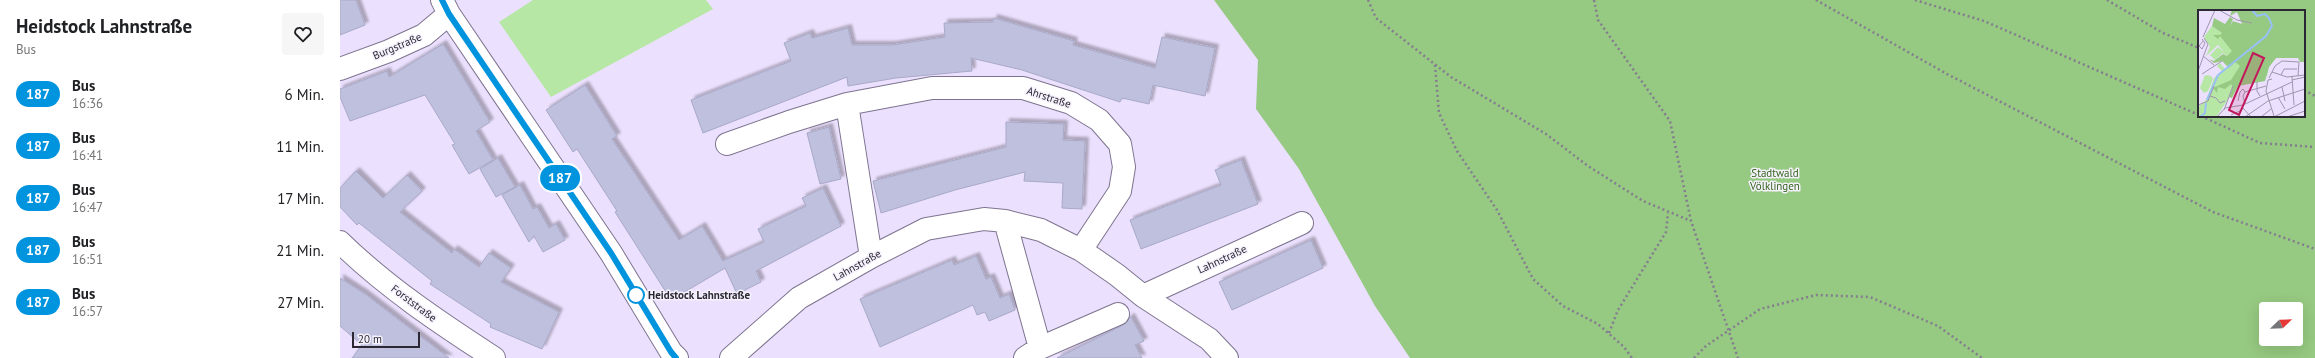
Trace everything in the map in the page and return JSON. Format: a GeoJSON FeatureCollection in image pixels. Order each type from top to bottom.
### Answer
{"type":"FeatureCollection","features":[{"type":"Feature","properties":{"kind":"street","name":"Burgstraße"},"geometry":{"type":"LineString","coordinates":[[340,69],[389,51],[424,35],[446,7]]}},
{"type":"Feature","properties":{"kind":"street"},"geometry":{"type":"LineString","coordinates":[[446,7],[611,253],[669,356]]}},
{"type":"Feature","properties":{"kind":"street","name":"Ahrstraße"},"geometry":{"type":"LineString","coordinates":[[727,144],[789,122],[847,104],[932,88],[1023,88],[1071,103],[1099,120],[1120,144],[1124,167],[1120,191],[1081,250]]}},
{"type":"Feature","properties":{"kind":"street"},"geometry":{"type":"LineString","coordinates":[[847,104],[871,256]]}},
{"type":"Feature","properties":{"kind":"street","name":"Lahnstraße"},"geometry":{"type":"LineString","coordinates":[[731,358],[799,298],[871,256],[926,229],[984,219],[1004,220],[1041,230],[1081,250],[1143,296],[1209,339],[1227,358]]}},
{"type":"Feature","properties":{"kind":"street"},"geometry":{"type":"LineString","coordinates":[[1004,220],[1033,353],[1118,314]]}},
{"type":"Feature","properties":{"kind":"street","name":"Lahnstraße"},"geometry":{"type":"LineString","coordinates":[[1143,296],[1302,223]]}},
{"type":"Feature","properties":{"kind":"street","name":"Forststraße"},"geometry":{"type":"LineString","coordinates":[[340,242],[363,264],[432,318],[494,358]]}},
{"type":"Feature","properties":{"kind":"path"},"geometry":{"type":"LineString","coordinates":[[1368,0],[1376,18],[1435,65],[1546,134],[1588,166],[1631,194],[1668,213],[1691,221]]}},
{"type":"Feature","properties":{"kind":"path"},"geometry":{"type":"LineString","coordinates":[[1594,0],[1598,20],[1670,121],[1691,221],[1738,358]]}},
{"type":"Feature","properties":{"kind":"path"},"geometry":{"type":"LineString","coordinates":[[1816,0],[1947,74],[2213,212],[2315,249]]}},
{"type":"Feature","properties":{"kind":"path"},"geometry":{"type":"LineString","coordinates":[[1915,0],[1984,22],[2198,115]]}},
{"type":"Feature","properties":{"kind":"path"},"geometry":{"type":"LineString","coordinates":[[2107,0],[2163,34],[2198,48]]}},
{"type":"Feature","properties":{"kind":"path"},"geometry":{"type":"LineString","coordinates":[[1435,65],[1439,113],[1457,151],[1497,210],[1534,279],[1563,306],[1598,324],[1624,347],[1632,358]]}},
{"type":"Feature","properties":{"kind":"path"},"geometry":{"type":"LineString","coordinates":[[2305,91],[2315,96]]}},
{"type":"Feature","properties":{"kind":"path"},"geometry":{"type":"LineString","coordinates":[[2202,117],[2260,143],[2315,147]]}},
{"type":"Feature","properties":{"kind":"path"},"geometry":{"type":"LineString","coordinates":[[1609,333],[1618,310],[1666,232],[1668,213]]}},
{"type":"Feature","properties":{"kind":"path"},"geometry":{"type":"LineString","coordinates":[[1694,358],[1706,346],[1760,309],[1816,295],[1870,297],[1938,326],[1982,358]]}},
{"type":"Feature","properties":{"kind":"green space"},"geometry":{"type":"Polygon","coordinates":[[[533,0],[706,0],[713,9],[551,97],[499,22],[533,0]]]}},
{"type":"Feature","properties":{"kind":"green space","name":"Stadtwald Völklingen"},"geometry":{"type":"Polygon","coordinates":[[[1214,0],[2315,0],[2315,358],[1410,358],[1375,306],[1299,169],[1256,109],[1258,60],[1214,0]]]}},
{"type":"Feature","properties":{"kind":"building"},"geometry":{"type":"Polygon","coordinates":[[[340,0],[356,0],[365,25],[340,35],[340,0]]]}},
{"type":"Feature","properties":{"kind":"building"},"geometry":{"type":"Polygon","coordinates":[[[994,18],[1074,41],[1073,45],[1155,68],[1162,37],[1215,48],[1205,96],[1153,85],[1149,104],[1122,98],[1120,102],[1022,70],[971,58],[972,71],[896,78],[848,86],[847,77],[703,133],[691,100],[791,61],[784,43],[810,33],[812,38],[848,28],[852,45],[892,45],[945,37],[944,23],[993,22],[994,18]]]}},
{"type":"Feature","properties":{"kind":"building"},"geometry":{"type":"Polygon","coordinates":[[[443,44],[490,122],[476,131],[493,160],[469,174],[452,145],[455,144],[425,95],[350,121],[340,97],[340,89],[387,71],[389,77],[443,44]]]}},
{"type":"Feature","properties":{"kind":"building"},"geometry":{"type":"Polygon","coordinates":[[[585,85],[617,136],[612,139],[679,240],[702,226],[723,261],[764,242],[758,229],[806,206],[802,198],[823,188],[841,226],[756,271],[761,282],[737,294],[725,268],[671,300],[577,149],[573,152],[546,110],[585,85]]]}},
{"type":"Feature","properties":{"kind":"building"},"geometry":{"type":"Polygon","coordinates":[[[1006,122],[1064,124],[1063,140],[1085,141],[1082,209],[1062,208],[1063,183],[1024,181],[1025,172],[955,190],[881,213],[873,181],[1006,147],[1006,122]]]}},
{"type":"Feature","properties":{"kind":"building"},"geometry":{"type":"Polygon","coordinates":[[[829,127],[841,179],[820,184],[807,133],[829,127]]]}},
{"type":"Feature","properties":{"kind":"building"},"geometry":{"type":"Polygon","coordinates":[[[498,158],[515,187],[496,197],[480,169],[498,158]]]}},
{"type":"Feature","properties":{"kind":"building"},"geometry":{"type":"Polygon","coordinates":[[[1241,160],[1258,204],[1141,249],[1130,220],[1221,185],[1215,170],[1241,160]]]}},
{"type":"Feature","properties":{"kind":"building"},"geometry":{"type":"Polygon","coordinates":[[[356,171],[383,198],[407,175],[422,191],[400,212],[452,253],[454,249],[479,267],[489,253],[511,268],[501,282],[559,312],[542,349],[490,327],[491,324],[430,284],[432,281],[359,223],[357,225],[340,207],[340,188],[356,171]]]}},
{"type":"Feature","properties":{"kind":"building"},"geometry":{"type":"Polygon","coordinates":[[[520,185],[533,209],[537,207],[549,228],[556,224],[565,240],[543,252],[534,236],[529,242],[502,195],[520,185]]]}},
{"type":"Feature","properties":{"kind":"building"},"geometry":{"type":"Polygon","coordinates":[[[1311,240],[1323,268],[1232,310],[1219,282],[1311,240]]]}},
{"type":"Feature","properties":{"kind":"building"},"geometry":{"type":"Polygon","coordinates":[[[976,256],[986,279],[991,277],[1000,298],[1009,294],[1015,310],[989,321],[985,312],[977,315],[973,305],[880,347],[860,299],[952,260],[954,265],[976,256]]]}},
{"type":"Feature","properties":{"kind":"building"},"geometry":{"type":"Polygon","coordinates":[[[340,278],[365,294],[449,358],[352,358],[362,345],[340,326],[340,278]]]}},
{"type":"Feature","properties":{"kind":"building"},"geometry":{"type":"Polygon","coordinates":[[[1130,317],[1144,341],[1135,345],[1142,358],[1057,358],[1123,325],[1130,317]]]}},
{"type":"Feature","properties":{"kind":"bus line","name":"187"},"geometry":{"type":"LineString","coordinates":[[442,0],[449,14],[611,253],[676,358]]}},
{"type":"Feature","properties":{"kind":"place","name":"Heidstock Lahnstraße"},"geometry":{"type":"Point","coordinates":[636,295]}}]}
